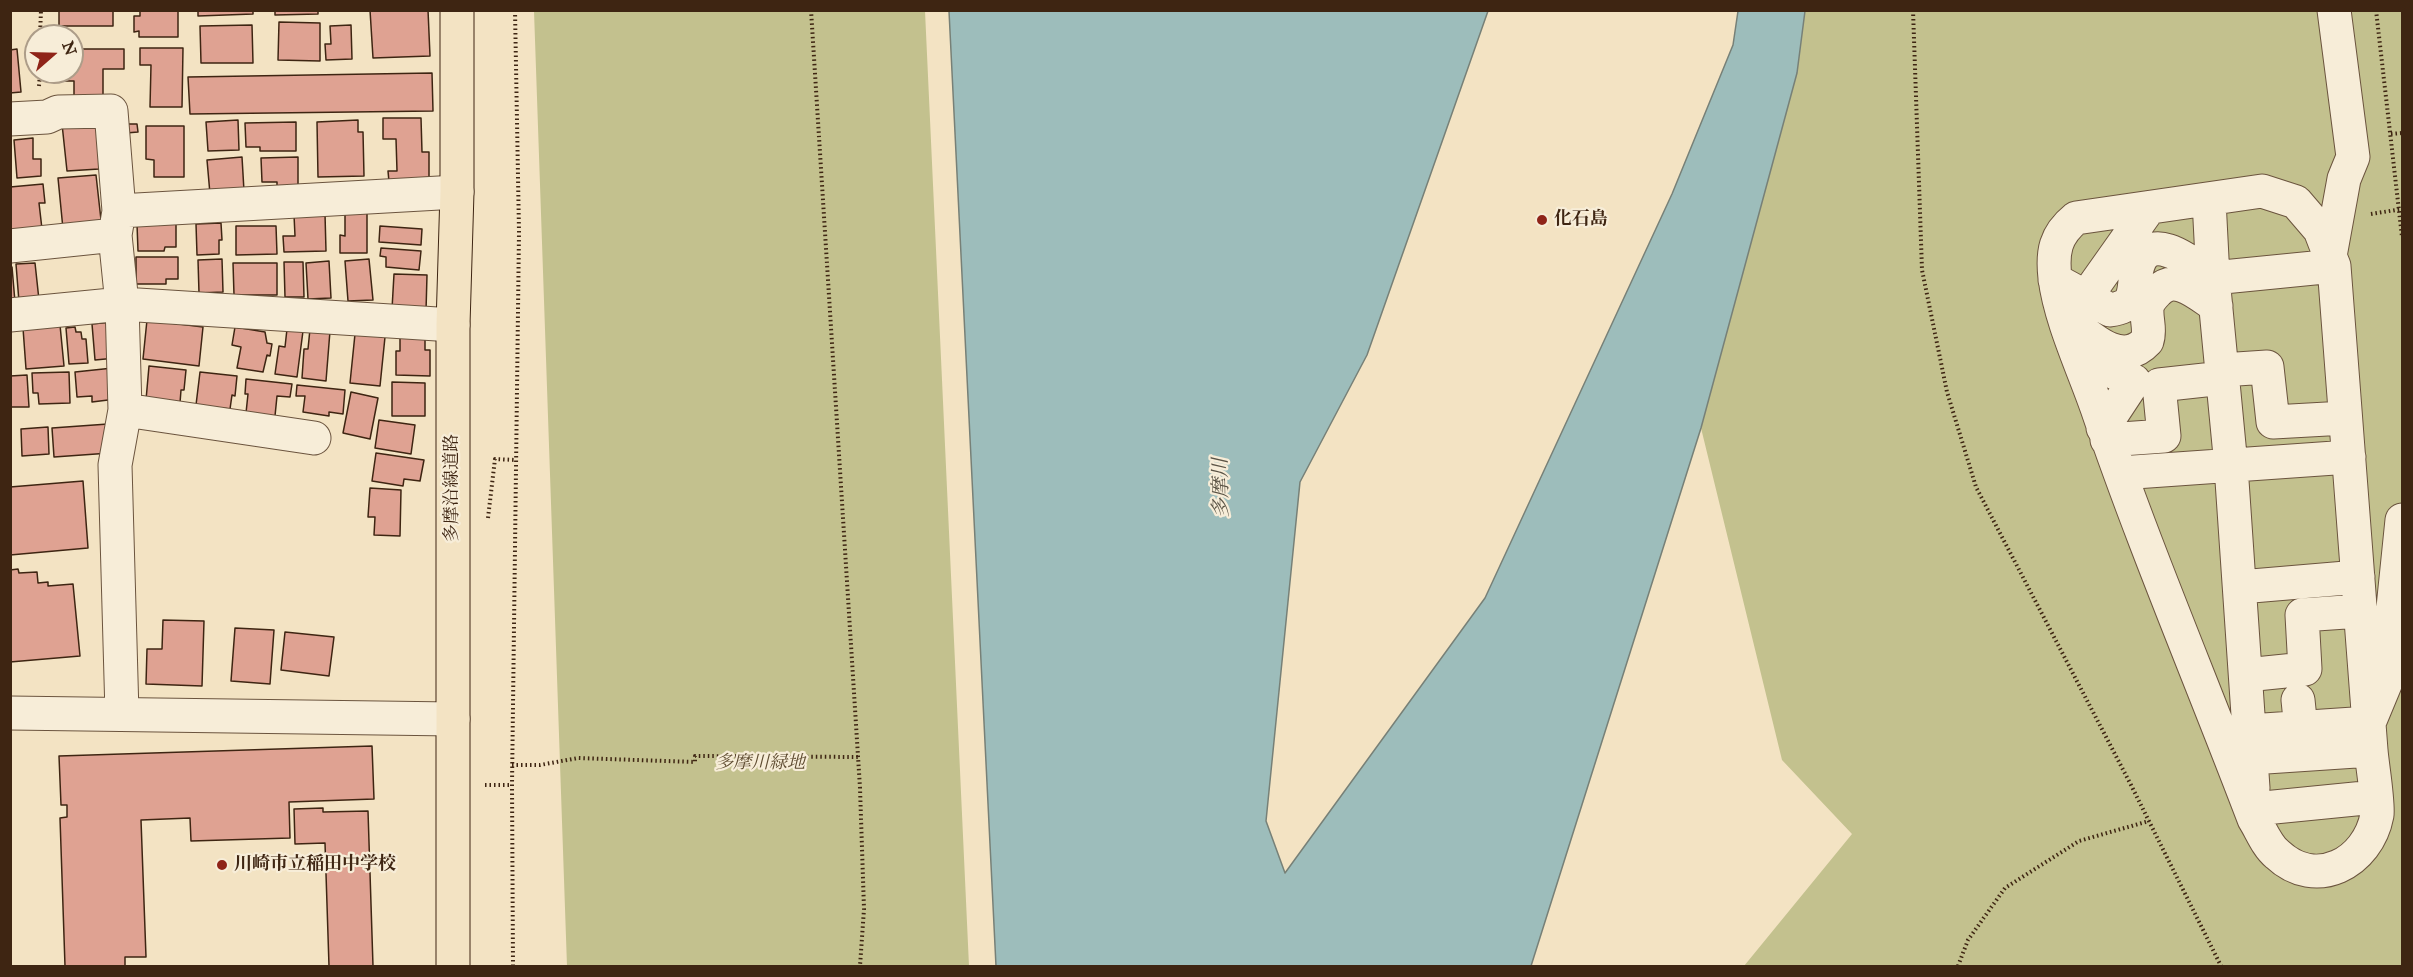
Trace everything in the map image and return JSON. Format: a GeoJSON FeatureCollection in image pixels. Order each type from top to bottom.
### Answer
{"type":"FeatureCollection","features":[{"type":"Feature","properties":{"kind":"main road","name":"多摩沿線道路"},"geometry":{"type":"LineString","coordinates":[[453,966],[453,325],[457,192],[457,10]]}},
{"type":"Feature","properties":{"kind":"street"},"geometry":{"type":"LineString","coordinates":[[2150,208],[2098,260],[2075,307],[2079,357],[2105,434],[2254,814],[2276,854],[2299,869],[2322,870],[2340,867],[2355,857],[2369,839],[2378,813],[2332,261],[2344,179],[2353,157],[2334,10]]}},
{"type":"Feature","properties":{"kind":"street"},"geometry":{"type":"LineString","coordinates":[[10,119],[47,117],[58,112],[111,111],[122,304],[125,410],[115,465],[122,714]]}},
{"type":"Feature","properties":{"kind":"street"},"geometry":{"type":"LineString","coordinates":[[2262,191],[2296,202],[2320,230],[2332,261],[2269,259],[2214,292],[2173,284],[2160,288],[2147,307],[2149,328],[2147,341],[2135,351],[2127,352],[2110,350],[2055,280],[2055,245],[2064,228],[2076,218],[2262,191]]}},
{"type":"Feature","properties":{"kind":"street"},"geometry":{"type":"LineString","coordinates":[[10,246],[117,223],[457,192]]}},
{"type":"Feature","properties":{"kind":"street"},"geometry":{"type":"LineString","coordinates":[[2209,200],[2214,292],[2240,587],[2254,814]]}},
{"type":"Feature","properties":{"kind":"street"},"geometry":{"type":"LineString","coordinates":[[2075,307],[2110,310],[2120,308],[2130,301],[2136,290],[2137,269],[2141,260],[2156,249],[2182,255],[2214,292]]}},
{"type":"Feature","properties":{"kind":"street"},"geometry":{"type":"LineString","coordinates":[[10,315],[122,304],[453,325]]}},
{"type":"Feature","properties":{"kind":"street"},"geometry":{"type":"LineString","coordinates":[[2079,357],[2134,381],[2105,434]]}},
{"type":"Feature","properties":{"kind":"street"},"geometry":{"type":"LineString","coordinates":[[2105,434],[2164,436],[2159,385],[2267,367],[2273,422],[2345,418]]}},
{"type":"Feature","properties":{"kind":"street"},"geometry":{"type":"LineString","coordinates":[[125,410],[314,438]]}},
{"type":"Feature","properties":{"kind":"street"},"geometry":{"type":"LineString","coordinates":[[2120,473],[2349,457]]}},
{"type":"Feature","properties":{"kind":"street"},"geometry":{"type":"LineString","coordinates":[[2370,737],[2391,670],[2389,647],[2403,520]]}},
{"type":"Feature","properties":{"kind":"street"},"geometry":{"type":"LineString","coordinates":[[2240,587],[2358,577]]}},
{"type":"Feature","properties":{"kind":"street"},"geometry":{"type":"LineString","coordinates":[[2246,675],[2305,669],[2302,615],[2360,610]]}},
{"type":"Feature","properties":{"kind":"street"},"geometry":{"type":"LineString","coordinates":[[10,713],[453,719]]}},
{"type":"Feature","properties":{"kind":"street"},"geometry":{"type":"LineString","coordinates":[[2250,745],[2300,714],[2370,737]]}},
{"type":"Feature","properties":{"kind":"street"},"geometry":{"type":"LineString","coordinates":[[2250,745],[2370,737]]}},
{"type":"Feature","properties":{"kind":"street"},"geometry":{"type":"LineString","coordinates":[[2254,814],[2375,797]]}},
{"type":"Feature","properties":{"kind":"path"},"geometry":{"type":"LineString","coordinates":[[513,966],[512,765],[519,232],[515,10]]}},
{"type":"Feature","properties":{"kind":"path"},"geometry":{"type":"LineString","coordinates":[[811,10],[858,757],[864,909],[860,966]]}},
{"type":"Feature","properties":{"kind":"path"},"geometry":{"type":"LineString","coordinates":[[1914,10],[1922,270],[1947,393],[1977,487],[2149,820],[2221,966]]}},
{"type":"Feature","properties":{"kind":"path"},"geometry":{"type":"LineString","coordinates":[[2376,10],[2403,237]]}},
{"type":"Feature","properties":{"kind":"path"},"geometry":{"type":"LineString","coordinates":[[2391,134],[2403,133]]}},
{"type":"Feature","properties":{"kind":"path"},"geometry":{"type":"LineString","coordinates":[[512,765],[540,765],[578,758],[695,762],[695,756],[858,757]]}},
{"type":"Feature","properties":{"kind":"path"},"geometry":{"type":"LineString","coordinates":[[482,785],[512,786]]}},
{"type":"Feature","properties":{"kind":"path"},"geometry":{"type":"LineString","coordinates":[[1958,966],[1968,940],[2005,888],[2079,841],[2149,820]]}},
{"type":"Feature","properties":{"kind":"green space","name":"多摩川緑地"},"geometry":{"type":"Polygon","coordinates":[[[534,11],[925,11],[969,966],[567,966],[534,11]]]}},
{"type":"Feature","properties":{"kind":"green space"},"geometry":{"type":"Polygon","coordinates":[[[1805,11],[2402,11],[2402,966],[1744,966],[1852,834],[1782,760],[1701,428],[1797,73],[1805,11]]]}},
{"type":"Feature","properties":{"kind":"water","name":"多摩川"},"geometry":{"type":"Polygon","coordinates":[[[949,11],[1488,11],[1367,355],[1300,482],[1266,821],[1285,873],[1485,598],[1672,194],[1733,45],[1738,11],[1805,11],[1797,73],[1701,428],[1531,966],[996,966],[949,11]]]}},
{"type":"Feature","properties":{"kind":"building"},"geometry":{"type":"Polygon","coordinates":[[[59,10],[113,10],[113,26],[59,24],[59,10]]]}},
{"type":"Feature","properties":{"kind":"building"},"geometry":{"type":"Polygon","coordinates":[[[140,10],[178,10],[178,37],[139,37],[139,31],[134,32],[134,16],[140,16],[140,10]]]}},
{"type":"Feature","properties":{"kind":"building"},"geometry":{"type":"Polygon","coordinates":[[[198,10],[253,10],[253,14],[198,16],[198,10]]]}},
{"type":"Feature","properties":{"kind":"building"},"geometry":{"type":"Polygon","coordinates":[[[275,10],[318,10],[318,14],[275,15],[275,10]]]}},
{"type":"Feature","properties":{"kind":"building"},"geometry":{"type":"Polygon","coordinates":[[[370,10],[428,10],[430,56],[373,58],[370,10]]]}},
{"type":"Feature","properties":{"kind":"building"},"geometry":{"type":"Polygon","coordinates":[[[279,22],[320,23],[320,61],[278,60],[279,22]]]}},
{"type":"Feature","properties":{"kind":"building"},"geometry":{"type":"Polygon","coordinates":[[[252,25],[253,63],[201,63],[200,26],[252,25]]]}},
{"type":"Feature","properties":{"kind":"building"},"geometry":{"type":"Polygon","coordinates":[[[351,25],[352,59],[326,60],[325,44],[331,44],[330,26],[351,25]]]}},
{"type":"Feature","properties":{"kind":"building"},"geometry":{"type":"Polygon","coordinates":[[[140,48],[183,48],[182,107],[150,107],[151,65],[140,65],[140,48]]]}},
{"type":"Feature","properties":{"kind":"building"},"geometry":{"type":"Polygon","coordinates":[[[17,49],[21,92],[10,93],[10,50],[17,49]]]}},
{"type":"Feature","properties":{"kind":"building"},"geometry":{"type":"Polygon","coordinates":[[[84,49],[124,49],[124,69],[103,69],[103,98],[74,98],[74,84],[84,84],[84,49]]]}},
{"type":"Feature","properties":{"kind":"building"},"geometry":{"type":"Polygon","coordinates":[[[432,73],[433,111],[190,114],[188,77],[432,73]]]}},
{"type":"Feature","properties":{"kind":"building"},"geometry":{"type":"Polygon","coordinates":[[[94,118],[94,128],[98,128],[99,169],[67,171],[62,124],[94,118]]]}},
{"type":"Feature","properties":{"kind":"building"},"geometry":{"type":"Polygon","coordinates":[[[383,118],[421,118],[422,152],[429,152],[429,182],[389,182],[388,171],[397,171],[396,139],[383,139],[383,118]]]}},
{"type":"Feature","properties":{"kind":"building"},"geometry":{"type":"Polygon","coordinates":[[[238,120],[239,150],[208,151],[206,122],[238,120]]]}},
{"type":"Feature","properties":{"kind":"building"},"geometry":{"type":"Polygon","coordinates":[[[358,120],[358,132],[363,132],[364,176],[318,177],[317,122],[358,120]]]}},
{"type":"Feature","properties":{"kind":"building"},"geometry":{"type":"Polygon","coordinates":[[[296,122],[296,151],[260,151],[260,147],[246,147],[245,123],[296,122]]]}},
{"type":"Feature","properties":{"kind":"building"},"geometry":{"type":"Polygon","coordinates":[[[126,124],[137,124],[138,132],[126,133],[126,124]]]}},
{"type":"Feature","properties":{"kind":"building"},"geometry":{"type":"Polygon","coordinates":[[[146,126],[184,126],[184,177],[154,177],[154,160],[146,159],[146,126]]]}},
{"type":"Feature","properties":{"kind":"building"},"geometry":{"type":"Polygon","coordinates":[[[33,138],[33,159],[41,159],[41,176],[17,178],[14,140],[33,138]]]}},
{"type":"Feature","properties":{"kind":"building"},"geometry":{"type":"Polygon","coordinates":[[[242,157],[244,191],[210,194],[207,160],[242,157]]]}},
{"type":"Feature","properties":{"kind":"building"},"geometry":{"type":"Polygon","coordinates":[[[298,157],[298,188],[277,188],[277,182],[262,182],[261,158],[298,157]]]}},
{"type":"Feature","properties":{"kind":"building"},"geometry":{"type":"Polygon","coordinates":[[[96,175],[101,220],[63,229],[58,178],[96,175]]]}},
{"type":"Feature","properties":{"kind":"building"},"geometry":{"type":"Polygon","coordinates":[[[43,184],[45,203],[39,203],[42,229],[10,232],[10,187],[43,184]]]}},
{"type":"Feature","properties":{"kind":"building"},"geometry":{"type":"Polygon","coordinates":[[[345,212],[367,212],[367,253],[340,253],[340,235],[345,236],[345,212]]]}},
{"type":"Feature","properties":{"kind":"building"},"geometry":{"type":"Polygon","coordinates":[[[325,214],[326,251],[284,252],[283,236],[295,236],[294,215],[325,214]]]}},
{"type":"Feature","properties":{"kind":"building"},"geometry":{"type":"Polygon","coordinates":[[[176,223],[176,247],[165,247],[164,251],[138,251],[137,224],[176,223]]]}},
{"type":"Feature","properties":{"kind":"building"},"geometry":{"type":"Polygon","coordinates":[[[221,223],[222,240],[219,240],[219,254],[197,255],[196,224],[221,223]]]}},
{"type":"Feature","properties":{"kind":"building"},"geometry":{"type":"Polygon","coordinates":[[[236,226],[276,226],[277,254],[236,255],[236,226]]]}},
{"type":"Feature","properties":{"kind":"building"},"geometry":{"type":"Polygon","coordinates":[[[380,226],[422,229],[421,245],[379,242],[380,226]]]}},
{"type":"Feature","properties":{"kind":"building"},"geometry":{"type":"Polygon","coordinates":[[[381,248],[421,251],[419,270],[386,267],[386,257],[380,256],[381,248]]]}},
{"type":"Feature","properties":{"kind":"building"},"geometry":{"type":"Polygon","coordinates":[[[136,257],[178,257],[178,279],[166,279],[166,284],[136,284],[136,257]]]}},
{"type":"Feature","properties":{"kind":"building"},"geometry":{"type":"Polygon","coordinates":[[[222,259],[223,292],[199,293],[198,260],[222,259]]]}},
{"type":"Feature","properties":{"kind":"building"},"geometry":{"type":"Polygon","coordinates":[[[369,259],[373,300],[348,301],[345,261],[369,259]]]}},
{"type":"Feature","properties":{"kind":"building"},"geometry":{"type":"Polygon","coordinates":[[[329,261],[331,298],[308,299],[306,263],[329,261]]]}},
{"type":"Feature","properties":{"kind":"building"},"geometry":{"type":"Polygon","coordinates":[[[284,262],[303,262],[304,297],[285,297],[284,262]]]}},
{"type":"Feature","properties":{"kind":"building"},"geometry":{"type":"Polygon","coordinates":[[[35,263],[39,300],[19,302],[16,264],[35,263]]]}},
{"type":"Feature","properties":{"kind":"building"},"geometry":{"type":"Polygon","coordinates":[[[233,263],[277,263],[277,295],[234,295],[233,263]]]}},
{"type":"Feature","properties":{"kind":"building"},"geometry":{"type":"Polygon","coordinates":[[[10,267],[12,267],[15,302],[10,303],[10,267]]]}},
{"type":"Feature","properties":{"kind":"building"},"geometry":{"type":"Polygon","coordinates":[[[394,274],[427,275],[426,311],[392,309],[394,274]]]}},
{"type":"Feature","properties":{"kind":"building"},"geometry":{"type":"Polygon","coordinates":[[[147,320],[203,327],[199,366],[143,359],[147,320]]]}},
{"type":"Feature","properties":{"kind":"building"},"geometry":{"type":"Polygon","coordinates":[[[112,322],[116,358],[95,360],[92,324],[112,322]]]}},
{"type":"Feature","properties":{"kind":"building"},"geometry":{"type":"Polygon","coordinates":[[[60,325],[64,366],[26,369],[23,328],[60,325]]]}},
{"type":"Feature","properties":{"kind":"building"},"geometry":{"type":"Polygon","coordinates":[[[75,327],[76,332],[81,332],[82,339],[86,339],[88,363],[69,364],[66,328],[75,327]]]}},
{"type":"Feature","properties":{"kind":"building"},"geometry":{"type":"Polygon","coordinates":[[[235,327],[265,332],[267,343],[272,344],[263,372],[237,368],[241,347],[232,345],[235,327]]]}},
{"type":"Feature","properties":{"kind":"building"},"geometry":{"type":"Polygon","coordinates":[[[287,329],[303,331],[297,377],[275,374],[279,346],[285,347],[287,329]]]}},
{"type":"Feature","properties":{"kind":"building"},"geometry":{"type":"Polygon","coordinates":[[[310,329],[330,331],[326,381],[302,378],[304,349],[308,349],[310,329]]]}},
{"type":"Feature","properties":{"kind":"building"},"geometry":{"type":"Polygon","coordinates":[[[355,334],[385,337],[380,386],[350,383],[355,334]]]}},
{"type":"Feature","properties":{"kind":"building"},"geometry":{"type":"Polygon","coordinates":[[[400,334],[425,339],[425,350],[430,350],[430,376],[396,375],[396,351],[400,351],[400,334]]]}},
{"type":"Feature","properties":{"kind":"building"},"geometry":{"type":"Polygon","coordinates":[[[149,366],[186,370],[180,403],[146,400],[149,366]]]}},
{"type":"Feature","properties":{"kind":"building"},"geometry":{"type":"Polygon","coordinates":[[[113,368],[116,399],[92,402],[92,396],[77,397],[75,372],[113,368]]]}},
{"type":"Feature","properties":{"kind":"building"},"geometry":{"type":"Polygon","coordinates":[[[69,372],[70,403],[39,404],[38,393],[33,393],[32,373],[69,372]]]}},
{"type":"Feature","properties":{"kind":"building"},"geometry":{"type":"Polygon","coordinates":[[[200,372],[237,376],[235,396],[232,395],[230,409],[196,405],[200,372]]]}},
{"type":"Feature","properties":{"kind":"building"},"geometry":{"type":"Polygon","coordinates":[[[27,375],[29,407],[10,407],[10,376],[27,375]]]}},
{"type":"Feature","properties":{"kind":"building"},"geometry":{"type":"Polygon","coordinates":[[[246,379],[292,384],[290,397],[277,396],[275,416],[246,413],[248,394],[245,394],[246,379]]]}},
{"type":"Feature","properties":{"kind":"building"},"geometry":{"type":"Polygon","coordinates":[[[392,382],[425,383],[425,416],[392,416],[392,382]]]}},
{"type":"Feature","properties":{"kind":"building"},"geometry":{"type":"Polygon","coordinates":[[[297,385],[345,390],[343,414],[329,412],[329,416],[303,412],[305,396],[296,396],[297,385]]]}},
{"type":"Feature","properties":{"kind":"building"},"geometry":{"type":"Polygon","coordinates":[[[351,392],[378,398],[370,439],[343,433],[351,392]]]}},
{"type":"Feature","properties":{"kind":"building"},"geometry":{"type":"Polygon","coordinates":[[[379,420],[415,425],[411,454],[375,448],[379,420]]]}},
{"type":"Feature","properties":{"kind":"building"},"geometry":{"type":"Polygon","coordinates":[[[108,424],[110,453],[54,457],[52,428],[108,424]]]}},
{"type":"Feature","properties":{"kind":"building"},"geometry":{"type":"Polygon","coordinates":[[[48,427],[49,454],[22,456],[21,429],[48,427]]]}},
{"type":"Feature","properties":{"kind":"building"},"geometry":{"type":"Polygon","coordinates":[[[376,453],[424,460],[420,481],[404,479],[403,486],[372,481],[376,453]]]}},
{"type":"Feature","properties":{"kind":"building"},"geometry":{"type":"Polygon","coordinates":[[[83,481],[88,548],[10,555],[10,487],[83,481]]]}},
{"type":"Feature","properties":{"kind":"building"},"geometry":{"type":"Polygon","coordinates":[[[370,488],[401,490],[400,536],[374,535],[375,517],[368,517],[370,488]]]}},
{"type":"Feature","properties":{"kind":"building"},"geometry":{"type":"Polygon","coordinates":[[[18,569],[19,573],[37,572],[38,583],[48,582],[48,586],[73,584],[80,656],[10,662],[10,570],[18,569]]]}},
{"type":"Feature","properties":{"kind":"building"},"geometry":{"type":"Polygon","coordinates":[[[163,620],[204,621],[202,686],[146,684],[147,649],[162,649],[163,620]]]}},
{"type":"Feature","properties":{"kind":"building"},"geometry":{"type":"Polygon","coordinates":[[[235,628],[274,630],[270,684],[231,681],[235,628]]]}},
{"type":"Feature","properties":{"kind":"building"},"geometry":{"type":"Polygon","coordinates":[[[285,632],[334,637],[329,676],[281,670],[285,632]]]}},
{"type":"Feature","properties":{"kind":"building"},"geometry":{"type":"Polygon","coordinates":[[[372,746],[374,799],[289,802],[290,838],[191,841],[190,818],[141,820],[146,957],[125,957],[125,966],[65,966],[60,818],[67,817],[67,805],[61,805],[59,756],[372,746]]]}},
{"type":"Feature","properties":{"kind":"building"},"geometry":{"type":"Polygon","coordinates":[[[323,808],[323,812],[368,811],[373,966],[329,966],[325,843],[295,844],[294,809],[323,808]]]}},
{"type":"Feature","properties":{"kind":"place","name":"化石島"},"geometry":{"type":"Point","coordinates":[1542,220]}},
{"type":"Feature","properties":{"kind":"place","name":"川崎市立稲田中学校"},"geometry":{"type":"Point","coordinates":[222,865]}}]}
